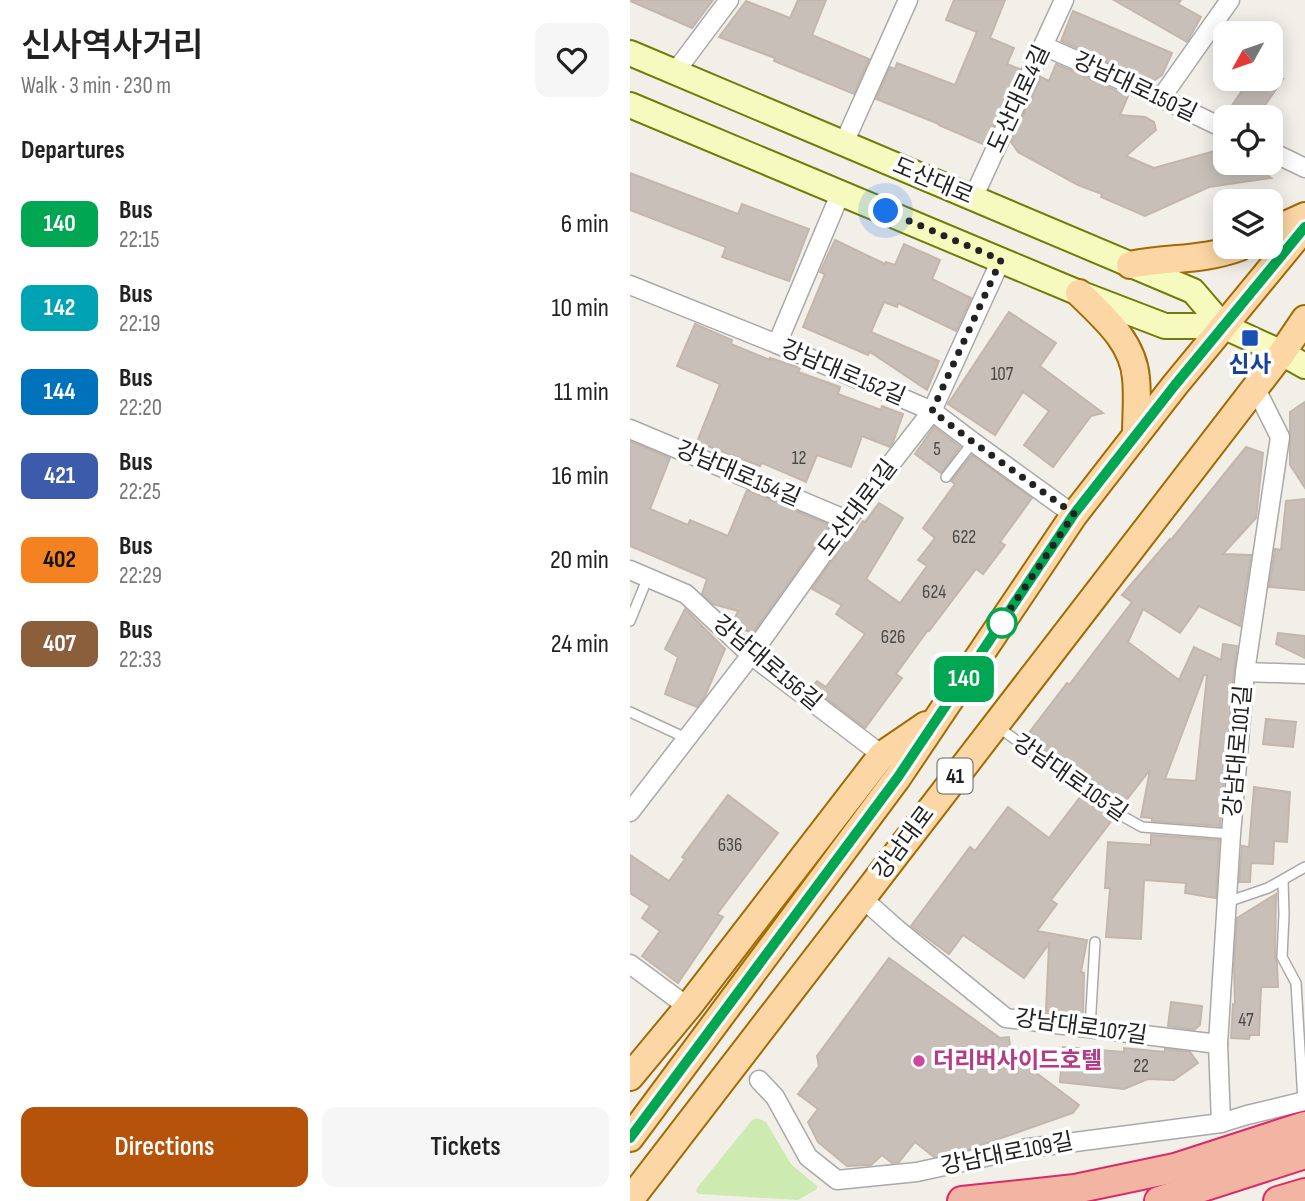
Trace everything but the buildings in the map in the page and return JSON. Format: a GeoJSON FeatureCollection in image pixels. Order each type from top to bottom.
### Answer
{"type":"FeatureCollection","features":[{"type":"Feature","properties":{"kind":"highway"},"geometry":{"type":"LineString","coordinates":[[962,1201],[1075,1189],[1175,1168],[1304,1110]]}},
{"type":"Feature","properties":{"kind":"highway"},"geometry":{"type":"LineString","coordinates":[[1159,1201],[1305,1154]]}},
{"type":"Feature","properties":{"kind":"highway"},"geometry":{"type":"LineString","coordinates":[[1279,1201],[1305,1193]]}},
{"type":"Feature","properties":{"kind":"main road","name":"도산대로"},"geometry":{"type":"LineString","coordinates":[[630,53],[1193,291],[1223,326]]}},
{"type":"Feature","properties":{"kind":"main road","name":"도산대로"},"geometry":{"type":"LineString","coordinates":[[630,105],[1164,326],[1223,326],[1305,366]]}},
{"type":"Feature","properties":{"kind":"main road"},"geometry":{"type":"LineString","coordinates":[[1283,226],[1305,216]]}},
{"type":"Feature","properties":{"kind":"main road","name":"강남대로"},"geometry":{"type":"LineString","coordinates":[[630,1138],[898,777],[1074,514],[1305,227]]}},
{"type":"Feature","properties":{"kind":"main road"},"geometry":{"type":"LineString","coordinates":[[1130,265],[1213,255]]}},
{"type":"Feature","properties":{"kind":"main road"},"geometry":{"type":"LineString","coordinates":[[1079,293],[1114,328],[1131,356],[1136,377],[1136,434]]}},
{"type":"Feature","properties":{"kind":"main road","name":"강남대로"},"geometry":{"type":"LineString","coordinates":[[630,1200],[1282,353],[1305,319]]}},
{"type":"Feature","properties":{"kind":"main road"},"geometry":{"type":"LineString","coordinates":[[630,1077],[688,1007],[882,755],[939,716]]}},
{"type":"Feature","properties":{"kind":"street"},"geometry":{"type":"LineString","coordinates":[[675,72],[729,0]]}},
{"type":"Feature","properties":{"kind":"street"},"geometry":{"type":"LineString","coordinates":[[844,143],[908,0]]}},
{"type":"Feature","properties":{"kind":"street","name":"도산대로4길"},"geometry":{"type":"LineString","coordinates":[[973,198],[1064,0]]}},
{"type":"Feature","properties":{"kind":"street"},"geometry":{"type":"LineString","coordinates":[[1161,98],[1230,0]]}},
{"type":"Feature","properties":{"kind":"street","name":"강남대로150길"},"geometry":{"type":"LineString","coordinates":[[1044,46],[1213,123]]}},
{"type":"Feature","properties":{"kind":"street"},"geometry":{"type":"LineString","coordinates":[[1283,157],[1305,168]]}},
{"type":"Feature","properties":{"kind":"street"},"geometry":{"type":"LineString","coordinates":[[777,344],[841,192]]}},
{"type":"Feature","properties":{"kind":"street","name":"도산대로1길"},"geometry":{"type":"LineString","coordinates":[[632,807],[751,655],[847,520],[932,411],[1001,260]]}},
{"type":"Feature","properties":{"kind":"street","name":"강남대로152길"},"geometry":{"type":"LineString","coordinates":[[630,285],[777,344],[932,411],[1074,514]]}},
{"type":"Feature","properties":{"kind":"street","name":"강남대로101길"},"geometry":{"type":"LineString","coordinates":[[1221,1123],[1218,1044],[1231,834],[1245,672],[1280,437],[1255,387]]}},
{"type":"Feature","properties":{"kind":"street","name":"강남대로154길"},"geometry":{"type":"LineString","coordinates":[[630,429],[847,520]]}},
{"type":"Feature","properties":{"kind":"street","name":"강남대로156길"},"geometry":{"type":"LineString","coordinates":[[630,570],[686,594],[751,655],[882,755]]}},
{"type":"Feature","properties":{"kind":"street"},"geometry":{"type":"LineString","coordinates":[[1245,672],[1305,674]]}},
{"type":"Feature","properties":{"kind":"street","name":"강남대로107길"},"geometry":{"type":"LineString","coordinates":[[862,898],[1006,1018],[1218,1044]]}},
{"type":"Feature","properties":{"kind":"street"},"geometry":{"type":"LineString","coordinates":[[630,964],[688,1007]]}},
{"type":"Feature","properties":{"kind":"street","name":"강남대로109길"},"geometry":{"type":"LineString","coordinates":[[759,1080],[775,1097],[808,1157],[837,1180],[917,1171],[1047,1145],[1221,1123],[1247,1115],[1304,1110]]}},
{"type":"Feature","properties":{"kind":"lane"},"geometry":{"type":"LineString","coordinates":[[946,477],[973,442]]}},
{"type":"Feature","properties":{"kind":"lane"},"geometry":{"type":"LineString","coordinates":[[630,621],[648,577]]}},
{"type":"Feature","properties":{"kind":"lane"},"geometry":{"type":"LineString","coordinates":[[630,712],[686,738]]}},
{"type":"Feature","properties":{"kind":"lane","name":"강남대로105길"},"geometry":{"type":"LineString","coordinates":[[995,724],[1115,813],[1142,827],[1231,834]]}},
{"type":"Feature","properties":{"kind":"lane"},"geometry":{"type":"LineString","coordinates":[[1226,902],[1268,888],[1305,867]]}},
{"type":"Feature","properties":{"kind":"lane"},"geometry":{"type":"LineString","coordinates":[[1283,880],[1282,957],[1296,983],[1304,1110]]}},
{"type":"Feature","properties":{"kind":"lane"},"geometry":{"type":"LineString","coordinates":[[1090,1028],[1095,942]]}},
{"type":"Feature","properties":{"kind":"green space"},"geometry":{"type":"Polygon","coordinates":[[[757,1118],[766,1122],[791,1164],[817,1186],[817,1189],[798,1200],[696,1192],[752,1120],[757,1118]]]}},
{"type":"Feature","properties":{"kind":"bus line","name":"140"},"geometry":{"type":"LineString","coordinates":[[630,1138],[898,777],[1074,514],[1175,385],[1305,227]]}},
{"type":"Feature","properties":{"kind":"place","name":"신사"},"geometry":{"type":"Point","coordinates":[1250,338]}},
{"type":"Feature","properties":{"kind":"place","name":"더리버사이드호텔"},"geometry":{"type":"Point","coordinates":[919,1061]}},
{"type":"Feature","properties":{"kind":"route"},"geometry":{"type":"LineString","coordinates":[[886,211],[1001,260],[932,411],[1074,514],[999,626],[1002,623]]}}]}
